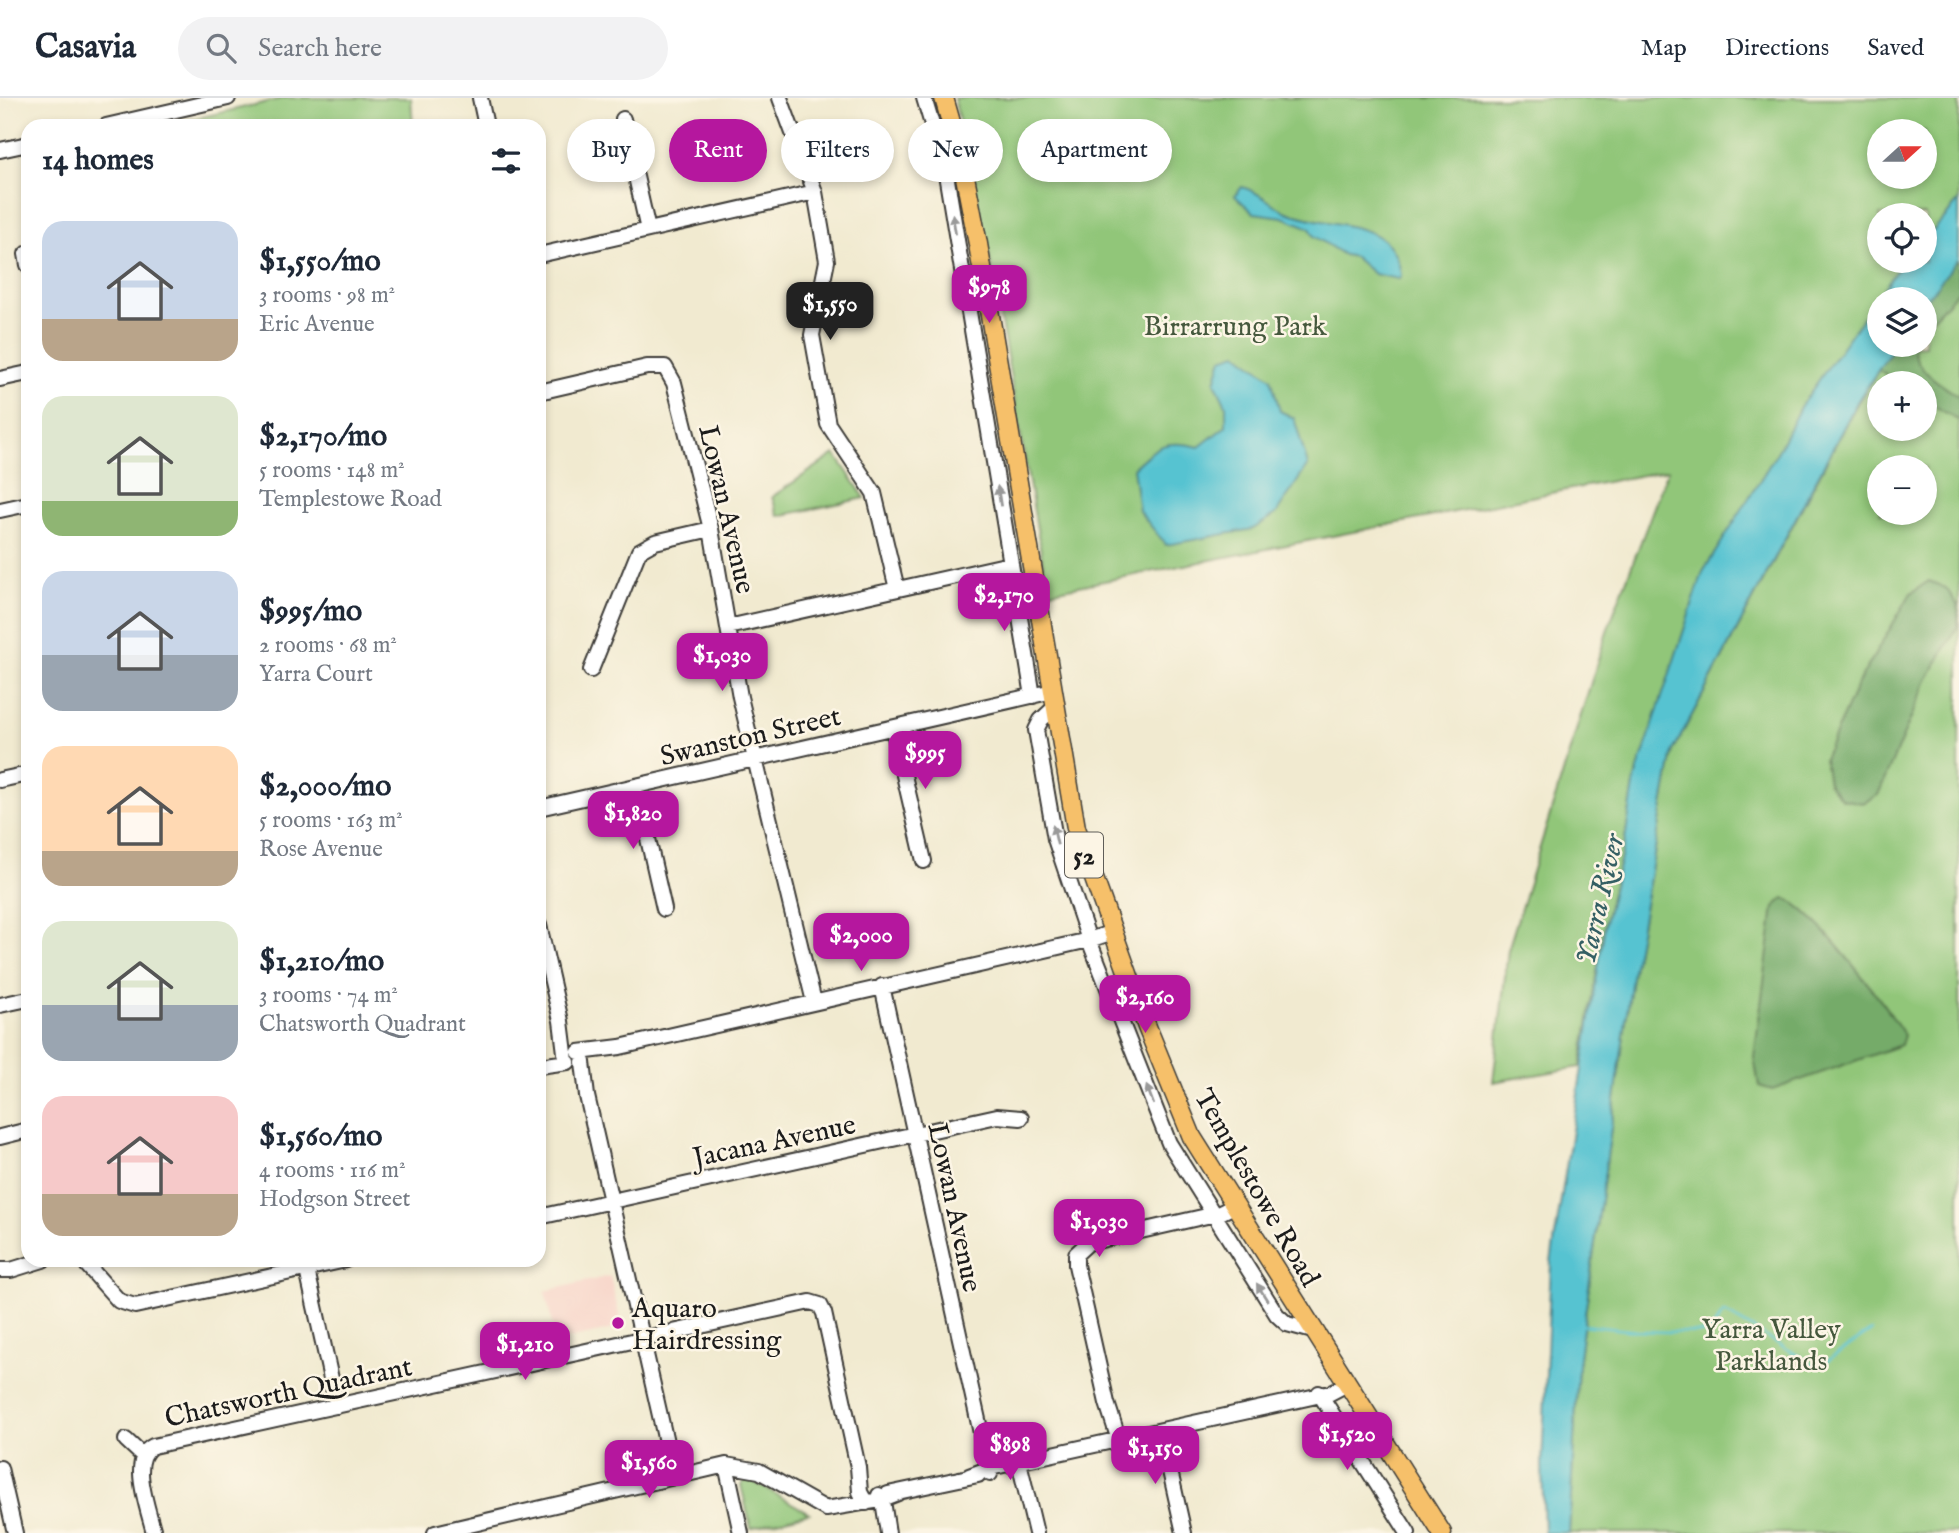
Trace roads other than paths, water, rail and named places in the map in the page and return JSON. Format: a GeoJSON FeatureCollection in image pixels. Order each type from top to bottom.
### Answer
{"type":"FeatureCollection","features":[{"type":"Feature","properties":{"kind":"main road","name":"Templestowe Road"},"geometry":{"type":"LineString","coordinates":[[944,98],[962,161],[978,244],[1076,828],[1179,1111],[1234,1206],[1442,1533]]}},
{"type":"Feature","properties":{"kind":"street"},"geometry":{"type":"LineString","coordinates":[[136,119],[228,98]]}},
{"type":"Feature","properties":{"kind":"street"},"geometry":{"type":"LineString","coordinates":[[480,98],[484,119]]}},
{"type":"Feature","properties":{"kind":"street"},"geometry":{"type":"LineString","coordinates":[[780,98],[815,192],[827,268],[812,341],[826,414],[831,429],[874,494],[897,589]]}},
{"type":"Feature","properties":{"kind":"street"},"geometry":{"type":"LineString","coordinates":[[924,98],[945,168],[1033,696]]}},
{"type":"Feature","properties":{"kind":"street"},"geometry":{"type":"LineString","coordinates":[[0,150],[21,146]]}},
{"type":"Feature","properties":{"kind":"street"},"geometry":{"type":"LineString","coordinates":[[638,182],[649,230]]}},
{"type":"Feature","properties":{"kind":"street"},"geometry":{"type":"LineString","coordinates":[[546,254],[815,192]]}},
{"type":"Feature","properties":{"kind":"street","name":"Lowan Avenue"},"geometry":{"type":"LineString","coordinates":[[546,390],[668,362],[711,529],[740,697],[814,1002]]}},
{"type":"Feature","properties":{"kind":"street"},"geometry":{"type":"LineString","coordinates":[[0,379],[21,374]]}},
{"type":"Feature","properties":{"kind":"street"},"geometry":{"type":"LineString","coordinates":[[0,510],[21,506]]}},
{"type":"Feature","properties":{"kind":"street"},"geometry":{"type":"LineString","coordinates":[[591,670],[639,551],[654,541],[711,529]]}},
{"type":"Feature","properties":{"kind":"street"},"geometry":{"type":"LineString","coordinates":[[728,628],[1010,564]]}},
{"type":"Feature","properties":{"kind":"street","name":"Swanston Street"},"geometry":{"type":"LineString","coordinates":[[546,806],[1033,696],[1054,699]]}},
{"type":"Feature","properties":{"kind":"street","name":"Templestowe Road"},"geometry":{"type":"LineString","coordinates":[[1054,699],[1036,730],[1055,839],[1089,940],[1169,1143],[1277,1315],[1287,1324],[1313,1331]]}},
{"type":"Feature","properties":{"kind":"street"},"geometry":{"type":"LineString","coordinates":[[893,728],[923,861]]}},
{"type":"Feature","properties":{"kind":"street"},"geometry":{"type":"LineString","coordinates":[[0,780],[21,776]]}},
{"type":"Feature","properties":{"kind":"street"},"geometry":{"type":"LineString","coordinates":[[636,786],[664,909]]}},
{"type":"Feature","properties":{"kind":"street"},"geometry":{"type":"LineString","coordinates":[[546,1063],[1089,940],[1113,932]]}},
{"type":"Feature","properties":{"kind":"street"},"geometry":{"type":"LineString","coordinates":[[546,956],[561,1021],[587,1096],[671,1477]]}},
{"type":"Feature","properties":{"kind":"street","name":"Lowan Avenue"},"geometry":{"type":"LineString","coordinates":[[882,986],[989,1470]]}},
{"type":"Feature","properties":{"kind":"street"},"geometry":{"type":"LineString","coordinates":[[0,1005],[21,1000]]}},
{"type":"Feature","properties":{"kind":"street","name":"Jacana Avenue"},"geometry":{"type":"LineString","coordinates":[[546,1215],[997,1116],[1021,1118]]}},
{"type":"Feature","properties":{"kind":"street"},"geometry":{"type":"LineString","coordinates":[[0,1137],[21,1132]]}},
{"type":"Feature","properties":{"kind":"street"},"geometry":{"type":"LineString","coordinates":[[1115,1441],[1073,1247],[1214,1215],[1234,1206]]}},
{"type":"Feature","properties":{"kind":"street"},"geometry":{"type":"LineString","coordinates":[[0,1268],[21,1264]]}},
{"type":"Feature","properties":{"kind":"street"},"geometry":{"type":"LineString","coordinates":[[91,1267],[110,1292],[124,1304],[135,1306],[293,1267]]}},
{"type":"Feature","properties":{"kind":"street"},"geometry":{"type":"LineString","coordinates":[[306,1267],[337,1406]]}},
{"type":"Feature","properties":{"kind":"street","name":"Chatsworth Quadrant"},"geometry":{"type":"LineString","coordinates":[[155,1533],[140,1468],[142,1455],[153,1446],[821,1298],[858,1467],[887,1531]]}},
{"type":"Feature","properties":{"kind":"street"},"geometry":{"type":"LineString","coordinates":[[435,1533],[468,1529],[726,1465],[759,1471],[821,1508],[847,1505],[1319,1393],[1330,1393],[1344,1379]]}},
{"type":"Feature","properties":{"kind":"street"},"geometry":{"type":"LineString","coordinates":[[1319,1393],[1402,1532]]}},
{"type":"Feature","properties":{"kind":"street"},"geometry":{"type":"LineString","coordinates":[[1161,1431],[1184,1533]]}},
{"type":"Feature","properties":{"kind":"street","name":"Chatsworth Quadrant"},"geometry":{"type":"LineString","coordinates":[[126,1440],[142,1455]]}},
{"type":"Feature","properties":{"kind":"street"},"geometry":{"type":"LineString","coordinates":[[726,1465],[741,1533]]}},
{"type":"Feature","properties":{"kind":"street"},"geometry":{"type":"LineString","coordinates":[[1021,1465],[1036,1533]]}},
{"type":"Feature","properties":{"kind":"street"},"geometry":{"type":"LineString","coordinates":[[0,1468],[15,1533]]}},
{"type":"Feature","properties":{"kind":"water"},"geometry":{"type":"Polygon","coordinates":[[[1242,187],[1296,215],[1371,232],[1392,250],[1401,275],[1399,279],[1374,274],[1354,257],[1344,255],[1314,236],[1310,228],[1283,217],[1254,213],[1235,196],[1242,187]]]}},
{"type":"Feature","properties":{"kind":"water"},"geometry":{"type":"Polygon","coordinates":[[[1959,201],[1959,258],[1936,287],[1884,287],[1894,273],[1937,273],[1937,226],[1959,201]]]}},
{"type":"Feature","properties":{"kind":"water"},"geometry":{"type":"Polygon","coordinates":[[[1867,312],[1867,357],[1887,357],[1878,371],[1867,371],[1867,387],[1673,751],[1633,970],[1578,1365],[1569,1533],[1544,1533],[1542,1464],[1551,1262],[1606,918],[1624,845],[1635,779],[1703,572],[1778,451],[1800,407],[1867,312]]]}},
{"type":"Feature","properties":{"kind":"water"},"geometry":{"type":"Polygon","coordinates":[[[1237,353],[1271,378],[1280,411],[1294,418],[1308,465],[1276,514],[1253,529],[1166,545],[1139,511],[1133,468],[1163,446],[1178,444],[1199,447],[1226,426],[1226,405],[1215,382],[1222,358],[1237,353]]]}},
{"type":"Feature","properties":{"kind":"waterway"},"geometry":{"type":"LineString","coordinates":[[1582,1325],[1636,1331],[1709,1333],[1724,1312],[1818,1367],[1871,1331]]}},
{"type":"Feature","properties":{"kind":"place","name":"Aquaro Hairdressing"},"geometry":{"type":"Point","coordinates":[618,1323]}},
{"type":"Feature","properties":{"kind":"park label","name":"Birrarrung Park"},"geometry":{"type":"Point","coordinates":[1235,325]}},
{"type":"Feature","properties":{"kind":"park label","name":"Yarra Valley Parklands"},"geometry":{"type":"Point","coordinates":[1771,1344]}},
{"type":"Feature","properties":{"kind":"water label","name":"Yarra River"},"geometry":{"type":"Point","coordinates":[1599,899]}}]}
